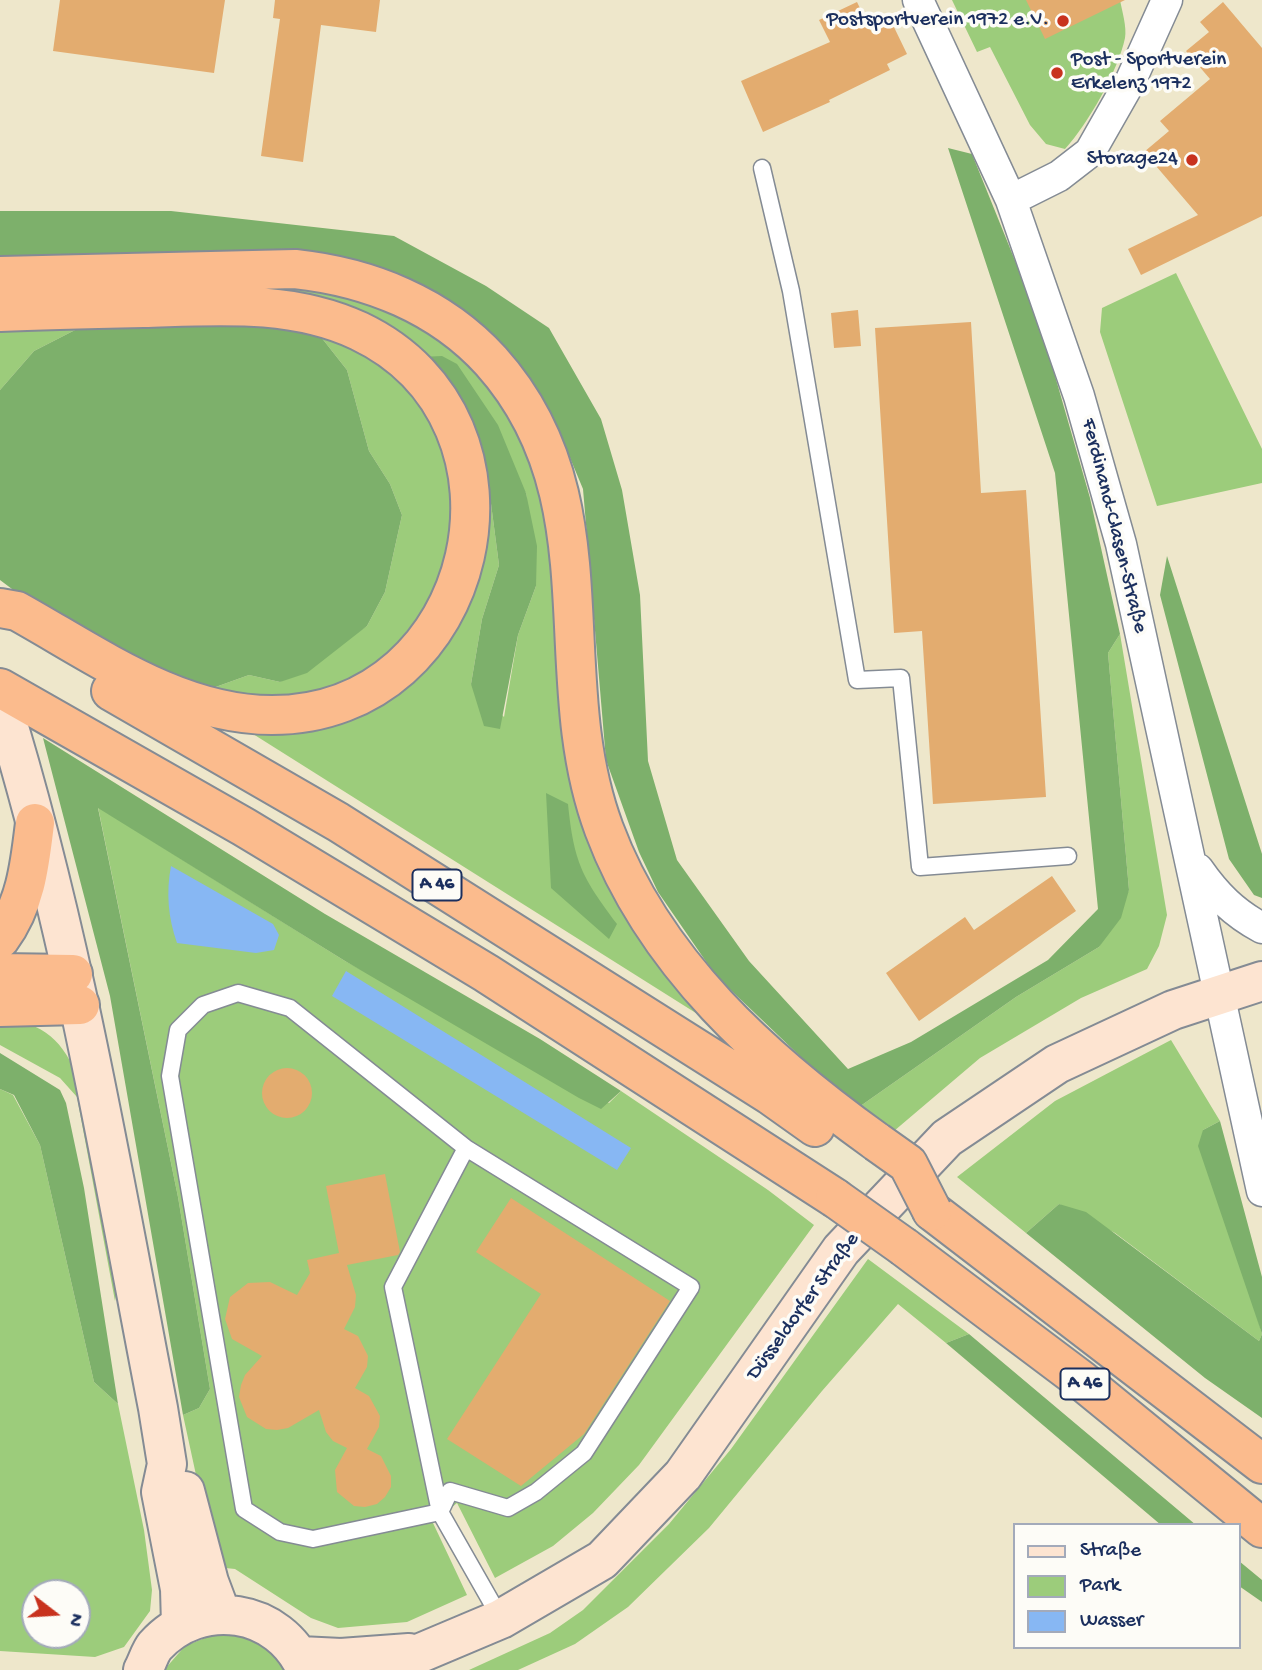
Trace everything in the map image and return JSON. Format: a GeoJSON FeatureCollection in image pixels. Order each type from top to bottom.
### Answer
{"type":"FeatureCollection","features":[{"type":"Feature","properties":{"kind":"highway"},"geometry":{"type":"LineString","coordinates":[[0,276],[295,269],[321,272],[400,296],[455,327],[481,350],[524,402],[537,425],[558,483],[566,526],[586,762],[603,826],[624,876],[682,968],[870,1152]]}},
{"type":"Feature","properties":{"kind":"highway"},"geometry":{"type":"LineString","coordinates":[[0,608],[17,611],[148,685],[184,699],[236,712],[272,715],[296,713],[367,691],[387,679],[424,645],[450,603],[459,578],[472,520],[468,468],[458,437],[437,396],[402,359],[357,330],[279,309],[237,305],[5,315]]}},
{"type":"Feature","properties":{"kind":"highway","name":"A 46"},"geometry":{"type":"LineString","coordinates":[[0,627],[338,822],[770,1095],[870,1152],[908,1164],[932,1211],[1262,1464]]}},
{"type":"Feature","properties":{"kind":"highway","name":"A 46"},"geometry":{"type":"LineString","coordinates":[[0,688],[244,827],[486,973],[835,1198],[1081,1380],[1262,1528]]}},
{"type":"Feature","properties":{"kind":"highway"},"geometry":{"type":"LineString","coordinates":[[0,939],[12,922],[23,898],[35,823]]}},
{"type":"Feature","properties":{"kind":"highway"},"geometry":{"type":"LineString","coordinates":[[0,973],[77,990]]}},
{"type":"Feature","properties":{"kind":"highway"},"geometry":{"type":"LineString","coordinates":[[0,1007],[77,990]]}},
{"type":"Feature","properties":{"kind":"main road"},"geometry":{"type":"LineString","coordinates":[[0,698],[21,764],[77,990],[167,1464],[161,1492],[180,1589],[181,1625]]}},
{"type":"Feature","properties":{"kind":"main road","name":"Düsseldorfer Straße"},"geometry":{"type":"LineString","coordinates":[[380,1670],[500,1619],[602,1560],[683,1475],[841,1250],[947,1138],[1057,1064],[1173,1010],[1262,981]]}},
{"type":"Feature","properties":{"kind":"main road"},"geometry":{"type":"LineString","coordinates":[[167,1464],[182,1481],[209,1582],[221,1614]]}},
{"type":"Feature","properties":{"kind":"main road"},"geometry":{"type":"LineString","coordinates":[[143,1670],[154,1647],[181,1625],[200,1617],[221,1614],[244,1616],[266,1624],[285,1638],[303,1663]]}},
{"type":"Feature","properties":{"kind":"main road","name":"Düsseldorfer Straße"},"geometry":{"type":"LineString","coordinates":[[303,1663],[415,1653]]}},
{"type":"Feature","properties":{"kind":"street","name":"Ferdinand-Clasen-Straße"},"geometry":{"type":"LineString","coordinates":[[918,0],[1011,200],[1079,396],[1121,544],[1220,995],[1254,1118],[1262,1191]]}},
{"type":"Feature","properties":{"kind":"street"},"geometry":{"type":"LineString","coordinates":[[1011,200],[1059,176],[1090,152],[1132,80],[1167,0]]}},
{"type":"Feature","properties":{"kind":"street","name":"Ferdinand-Clasen-Straße"},"geometry":{"type":"LineString","coordinates":[[1192,860],[1217,897],[1239,915],[1262,928]]}},
{"type":"Feature","properties":{"kind":"lane"},"geometry":{"type":"LineString","coordinates":[[762,168],[791,291],[857,680],[901,678],[920,867],[1068,856]]}},
{"type":"Feature","properties":{"kind":"lane"},"geometry":{"type":"LineString","coordinates":[[238,993],[290,1008],[466,1148],[691,1287],[584,1452],[536,1492],[508,1508],[450,1492],[440,1512],[313,1539],[280,1532],[244,1509],[170,1076],[178,1030],[203,1005],[238,993]]}},
{"type":"Feature","properties":{"kind":"lane"},"geometry":{"type":"LineString","coordinates":[[466,1148],[393,1287],[440,1512],[500,1619]]}},
{"type":"Feature","properties":{"kind":"green space","name":"Post - Sportverein Erkelenz 1972"},"geometry":{"type":"Polygon","coordinates":[[[952,0],[1120,0],[1125,38],[1116,66],[1083,126],[1065,149],[1046,144],[1030,125],[990,47],[977,52],[952,0]]]}},
{"type":"Feature","properties":{"kind":"green space"},"geometry":{"type":"Polygon","coordinates":[[[948,148],[972,154],[1039,320],[1090,498],[1120,634],[1108,653],[1129,890],[1121,918],[1099,947],[1016,997],[859,1107],[803,1059],[716,976],[658,892],[639,852],[606,760],[583,489],[553,417],[530,380],[500,345],[411,284],[0,262],[0,211],[171,211],[394,236],[486,286],[549,328],[601,419],[622,490],[640,595],[648,761],[677,860],[749,961],[848,1069],[911,1042],[1048,960],[1098,909],[1055,473],[948,148]]]}},
{"type":"Feature","properties":{"kind":"green space"},"geometry":{"type":"Polygon","coordinates":[[[1176,273],[1262,449],[1262,483],[1157,506],[1100,332],[1102,308],[1176,273]]]}},
{"type":"Feature","properties":{"kind":"green space"},"geometry":{"type":"Polygon","coordinates":[[[227,281],[360,292],[445,333],[542,454],[582,797],[726,1032],[234,722],[329,717],[480,568],[490,496],[499,565],[482,619],[471,684],[504,717],[518,635],[536,586],[526,493],[421,357],[227,281]]]}},
{"type":"Feature","properties":{"kind":"green space"},"geometry":{"type":"Polygon","coordinates":[[[239,315],[321,337],[347,370],[369,451],[390,484],[402,515],[385,592],[367,626],[307,673],[280,682],[249,675],[210,689],[174,676],[16,592],[0,580],[0,390],[34,351],[77,329],[239,315]]]}},
{"type":"Feature","properties":{"kind":"green space"},"geometry":{"type":"Polygon","coordinates":[[[137,322],[77,329],[34,351],[0,390],[0,333],[16,323],[137,322]]]}},
{"type":"Feature","properties":{"kind":"green space"},"geometry":{"type":"Polygon","coordinates":[[[321,337],[361,345],[408,383],[441,428],[460,483],[445,584],[372,674],[274,705],[210,689],[249,675],[280,682],[367,626],[385,592],[402,515],[390,484],[369,451],[347,370],[321,337]]]}},
{"type":"Feature","properties":{"kind":"green space"},"geometry":{"type":"Polygon","coordinates":[[[442,356],[457,364],[498,425],[526,493],[537,546],[536,586],[518,635],[500,729],[484,726],[471,684],[482,619],[499,565],[490,496],[483,451],[462,407],[421,357],[442,356]]]}},
{"type":"Feature","properties":{"kind":"green space"},"geometry":{"type":"Polygon","coordinates":[[[1167,556],[1262,854],[1262,898],[1254,895],[1229,859],[1160,595],[1167,556]]]}},
{"type":"Feature","properties":{"kind":"green space"},"geometry":{"type":"Polygon","coordinates":[[[1120,634],[1167,915],[1159,946],[1147,969],[1081,998],[980,1058],[894,1131],[859,1107],[1016,997],[1099,947],[1129,890],[1108,653],[1120,634]]]}},
{"type":"Feature","properties":{"kind":"green space"},"geometry":{"type":"Polygon","coordinates":[[[43,738],[325,914],[540,1039],[621,1091],[601,1109],[579,1098],[345,961],[98,808],[178,1197],[210,1389],[199,1408],[183,1415],[110,996],[43,738]]]}},
{"type":"Feature","properties":{"kind":"green space"},"geometry":{"type":"Polygon","coordinates":[[[546,793],[568,804],[573,841],[582,869],[595,894],[617,924],[609,939],[551,888],[546,793]]]}},
{"type":"Feature","properties":{"kind":"green space"},"geometry":{"type":"Polygon","coordinates":[[[98,807],[345,961],[609,1103],[621,1091],[768,1190],[814,1225],[639,1465],[593,1513],[553,1546],[495,1578],[457,1503],[433,1523],[467,1595],[407,1622],[338,1628],[311,1618],[235,1569],[216,1567],[183,1415],[199,1408],[210,1389],[178,1197],[98,807]]]}},
{"type":"Feature","properties":{"kind":"green space"},"geometry":{"type":"Polygon","coordinates":[[[0,1016],[29,1024],[51,1036],[66,1055],[80,1082],[119,1281],[115,1301],[77,1097],[60,1078],[0,1045],[0,1016]]]}},
{"type":"Feature","properties":{"kind":"green space"},"geometry":{"type":"Polygon","coordinates":[[[1171,1040],[1220,1121],[1203,1130],[1262,1334],[1259,1341],[1115,1233],[1059,1204],[1026,1233],[957,1177],[1055,1101],[1171,1040]]]}},
{"type":"Feature","properties":{"kind":"green space"},"geometry":{"type":"Polygon","coordinates":[[[0,1053],[60,1090],[66,1103],[84,1188],[118,1404],[94,1382],[40,1145],[14,1095],[0,1089],[0,1053]]]}},
{"type":"Feature","properties":{"kind":"green space"},"geometry":{"type":"Polygon","coordinates":[[[0,1089],[13,1095],[40,1145],[94,1382],[118,1404],[144,1530],[152,1590],[150,1611],[124,1647],[95,1657],[0,1651],[0,1089]]]}},
{"type":"Feature","properties":{"kind":"green space"},"geometry":{"type":"Polygon","coordinates":[[[1220,1121],[1262,1277],[1262,1334],[1198,1146],[1203,1130],[1220,1121]]]}},
{"type":"Feature","properties":{"kind":"green space"},"geometry":{"type":"Polygon","coordinates":[[[1059,1204],[1086,1212],[1259,1341],[1262,1334],[1262,1418],[1205,1378],[1026,1233],[1059,1204]]]}},
{"type":"Feature","properties":{"kind":"green space"},"geometry":{"type":"Polygon","coordinates":[[[868,1259],[969,1334],[946,1343],[898,1304],[709,1528],[628,1607],[575,1644],[518,1670],[469,1670],[550,1633],[583,1610],[669,1524],[731,1449],[868,1259]]]}},
{"type":"Feature","properties":{"kind":"green space"},"geometry":{"type":"Polygon","coordinates":[[[969,1334],[1194,1523],[1159,1523],[946,1343],[969,1334]]]}},
{"type":"Feature","properties":{"kind":"green space"},"geometry":{"type":"Polygon","coordinates":[[[1241,1563],[1262,1580],[1262,1602],[1241,1587],[1241,1563]]]}},
{"type":"Feature","properties":{"kind":"green space"},"geometry":{"type":"Polygon","coordinates":[[[215,1634],[237,1636],[255,1642],[271,1653],[285,1670],[164,1670],[185,1646],[215,1634]]]}},
{"type":"Feature","properties":{"kind":"water"},"geometry":{"type":"Polygon","coordinates":[[[171,866],[273,924],[279,935],[274,950],[256,953],[177,943],[169,905],[171,866]]]}},
{"type":"Feature","properties":{"kind":"water"},"geometry":{"type":"Polygon","coordinates":[[[346,971],[631,1148],[617,1170],[332,996],[346,971]]]}},
{"type":"Feature","properties":{"kind":"building"},"geometry":{"type":"Polygon","coordinates":[[[60,0],[225,0],[214,73],[53,51],[60,0]]]}},
{"type":"Feature","properties":{"kind":"building"},"geometry":{"type":"Polygon","coordinates":[[[275,0],[380,0],[376,32],[321,25],[303,162],[261,156],[280,19],[273,18],[275,0]]]}},
{"type":"Feature","properties":{"kind":"building","name":"Postsportverein 1972 e.V."},"geometry":{"type":"Polygon","coordinates":[[[1026,0],[1125,0],[1045,39],[1026,0]]]}},
{"type":"Feature","properties":{"kind":"building"},"geometry":{"type":"Polygon","coordinates":[[[857,2],[872,33],[892,23],[907,54],[887,64],[890,70],[829,100],[830,102],[763,132],[741,81],[830,42],[819,20],[857,2]]]}},
{"type":"Feature","properties":{"kind":"building"},"geometry":{"type":"Polygon","coordinates":[[[1223,2],[1262,48],[1262,216],[1141,275],[1128,249],[1198,215],[1144,152],[1169,131],[1160,121],[1210,79],[1186,51],[1209,32],[1200,22],[1223,2]]]}},
{"type":"Feature","properties":{"kind":"building"},"geometry":{"type":"Polygon","coordinates":[[[858,310],[861,346],[834,348],[831,313],[858,310]]]}},
{"type":"Feature","properties":{"kind":"building"},"geometry":{"type":"Polygon","coordinates":[[[971,322],[981,493],[1026,490],[1046,797],[933,804],[922,631],[894,633],[875,328],[971,322]]]}},
{"type":"Feature","properties":{"kind":"building"},"geometry":{"type":"Polygon","coordinates":[[[1052,876],[1076,911],[919,1021],[886,973],[965,917],[974,930],[1052,876]]]}},
{"type":"Feature","properties":{"kind":"building"},"geometry":{"type":"Polygon","coordinates":[[[287,1068],[305,1075],[312,1093],[305,1111],[287,1118],[269,1111],[262,1093],[269,1075],[287,1068]]]}},
{"type":"Feature","properties":{"kind":"building"},"geometry":{"type":"Polygon","coordinates":[[[385,1174],[400,1252],[398,1255],[347,1265],[356,1295],[355,1307],[344,1329],[358,1336],[368,1356],[367,1367],[355,1388],[369,1396],[380,1416],[379,1427],[367,1449],[381,1456],[391,1476],[391,1487],[385,1497],[377,1504],[365,1507],[354,1506],[337,1492],[335,1470],[347,1448],[333,1441],[326,1432],[319,1410],[288,1428],[277,1430],[266,1429],[247,1417],[239,1397],[241,1385],[245,1375],[262,1356],[232,1339],[225,1319],[230,1297],[248,1283],[270,1282],[297,1295],[310,1273],[307,1260],[339,1253],[326,1186],[385,1174]]]}},
{"type":"Feature","properties":{"kind":"building"},"geometry":{"type":"Polygon","coordinates":[[[511,1198],[670,1301],[584,1434],[521,1486],[447,1439],[541,1294],[476,1252],[511,1198]]]}},
{"type":"Feature","properties":{"kind":"place","name":"Postsportverein 1972 e.V."},"geometry":{"type":"Point","coordinates":[1063,21]}},
{"type":"Feature","properties":{"kind":"place","name":"Post - Sportverein Erkelenz 1972"},"geometry":{"type":"Point","coordinates":[1057,73]}},
{"type":"Feature","properties":{"kind":"place","name":"Storage24"},"geometry":{"type":"Point","coordinates":[1192,160]}}]}
